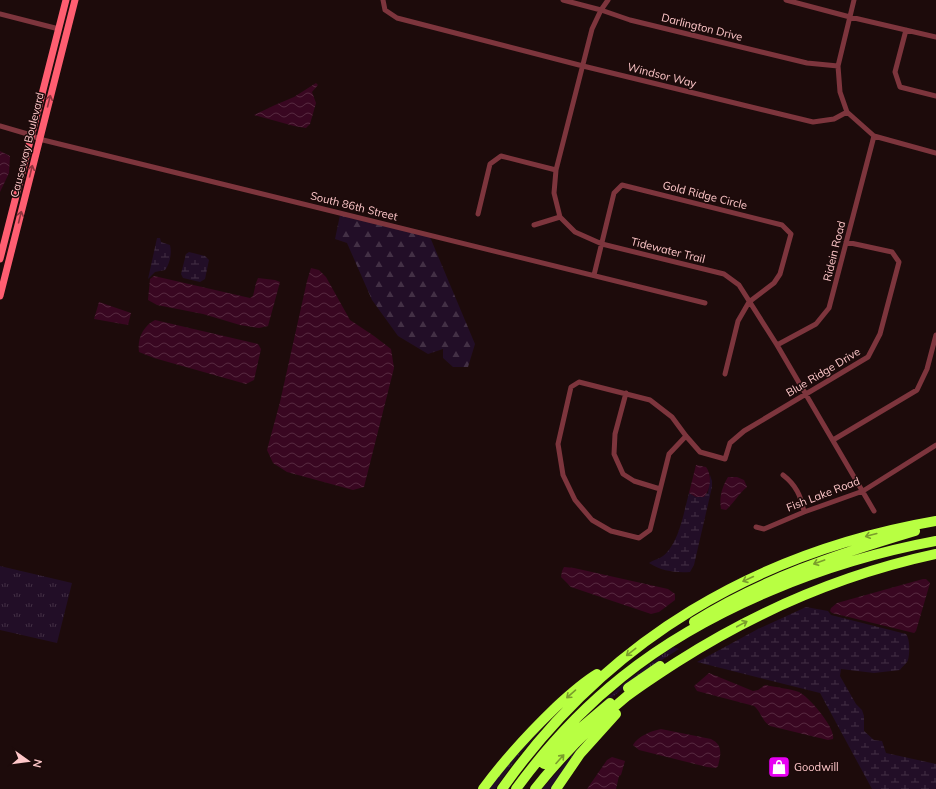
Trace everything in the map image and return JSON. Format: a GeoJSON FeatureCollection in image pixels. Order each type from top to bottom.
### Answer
{"type":"FeatureCollection","features":[{"type":"Feature","properties":{"kind":"highway"},"geometry":{"type":"LineString","coordinates":[[502,789],[524,759],[572,704],[614,665],[664,628],[715,596],[751,578],[830,547],[907,526],[936,521]]}},
{"type":"Feature","properties":{"kind":"highway"},"geometry":{"type":"LineString","coordinates":[[516,789],[544,754],[574,721],[622,677],[664,644],[733,600],[795,571],[843,553],[936,524]]}},
{"type":"Feature","properties":{"kind":"highway"},"geometry":{"type":"LineString","coordinates":[[680,634],[748,601],[812,575],[874,555],[936,541]]}},
{"type":"Feature","properties":{"kind":"highway"},"geometry":{"type":"LineString","coordinates":[[521,789],[550,757],[598,712],[646,674],[757,616],[824,587],[879,568],[936,554]]}},
{"type":"Feature","properties":{"kind":"highway"},"geometry":{"type":"LineString","coordinates":[[535,789],[555,765],[586,733],[628,696],[688,652]]}},
{"type":"Feature","properties":{"kind":"highway"},"geometry":{"type":"LineString","coordinates":[[483,789],[524,740],[555,709],[587,680],[614,665]]}},
{"type":"Feature","properties":{"kind":"highway"},"geometry":{"type":"LineString","coordinates":[[556,789],[591,741],[647,682]]}},
{"type":"Feature","properties":{"kind":"main road","name":"Causeway Boulevard"},"geometry":{"type":"LineString","coordinates":[[0,259],[66,0]]}},
{"type":"Feature","properties":{"kind":"main road"},"geometry":{"type":"LineString","coordinates":[[63,46],[61,41],[62,32],[70,0]]}},
{"type":"Feature","properties":{"kind":"main road","name":"Causeway Boulevard"},"geometry":{"type":"LineString","coordinates":[[0,296],[74,0]]}},
{"type":"Feature","properties":{"kind":"main road"},"geometry":{"type":"LineString","coordinates":[[5,278],[1,273],[10,236],[9,223]]}},
{"type":"Feature","properties":{"kind":"street","name":"Windsor Way"},"geometry":{"type":"LineString","coordinates":[[383,0],[385,10],[396,18],[583,66],[813,122],[834,119],[847,112]]}},
{"type":"Feature","properties":{"kind":"street","name":"Darlington Drive"},"geometry":{"type":"LineString","coordinates":[[563,0],[601,10],[630,20],[807,63],[838,66]]}},
{"type":"Feature","properties":{"kind":"street"},"geometry":{"type":"LineString","coordinates":[[534,225],[560,217],[554,193],[556,170],[592,29],[601,10],[608,0]]}},
{"type":"Feature","properties":{"kind":"street"},"geometry":{"type":"LineString","coordinates":[[786,0],[936,37]]}},
{"type":"Feature","properties":{"kind":"street"},"geometry":{"type":"LineString","coordinates":[[854,0],[838,66],[840,92],[847,112],[874,136],[936,153]]}},
{"type":"Feature","properties":{"kind":"street"},"geometry":{"type":"LineString","coordinates":[[0,14],[58,29]]}},
{"type":"Feature","properties":{"kind":"street"},"geometry":{"type":"LineString","coordinates":[[906,30],[895,72],[900,87],[936,96]]}},
{"type":"Feature","properties":{"kind":"street","name":"South 86th Street"},"geometry":{"type":"LineString","coordinates":[[0,126],[31,134],[39,139],[705,303]]}},
{"type":"Feature","properties":{"kind":"street","name":"Ridein Road"},"geometry":{"type":"LineString","coordinates":[[777,345],[816,324],[829,308],[874,136]]}},
{"type":"Feature","properties":{"kind":"street"},"geometry":{"type":"LineString","coordinates":[[478,214],[490,164],[501,156],[556,170]]}},
{"type":"Feature","properties":{"kind":"street","name":"Gold Ridge Circle"},"geometry":{"type":"LineString","coordinates":[[594,276],[614,193],[622,185],[782,225],[791,234],[780,274],[774,283],[749,302]]}},
{"type":"Feature","properties":{"kind":"street","name":"Tidewater Trail"},"geometry":{"type":"LineString","coordinates":[[560,217],[575,232],[602,244],[724,274],[739,285],[777,345],[874,511]]}},
{"type":"Feature","properties":{"kind":"street","name":"Blue Ridge Drive"},"geometry":{"type":"LineString","coordinates":[[686,436],[700,452],[725,459],[730,443],[744,431],[868,357],[880,334],[898,262],[892,252],[846,242]]}},
{"type":"Feature","properties":{"kind":"street"},"geometry":{"type":"LineString","coordinates":[[725,374],[738,320],[749,302]]}},
{"type":"Feature","properties":{"kind":"street"},"geometry":{"type":"LineString","coordinates":[[833,440],[917,390],[927,369],[936,335]]}},
{"type":"Feature","properties":{"kind":"street"},"geometry":{"type":"LineString","coordinates":[[579,382],[650,400],[672,417],[686,436],[669,454],[650,530],[639,538],[612,531],[592,520],[575,500],[563,475],[558,444],[571,387],[579,382]]}},
{"type":"Feature","properties":{"kind":"street"},"geometry":{"type":"LineString","coordinates":[[626,393],[615,434],[614,454],[623,474],[634,481],[660,489]]}},
{"type":"Feature","properties":{"kind":"street","name":"Fish Lake Road"},"geometry":{"type":"LineString","coordinates":[[756,527],[764,529],[804,512],[862,491],[936,445]]}},
{"type":"Feature","properties":{"kind":"street"},"geometry":{"type":"LineString","coordinates":[[783,475],[793,482],[802,500],[804,512]]}},
{"type":"Feature","properties":{"kind":"green space"},"geometry":{"type":"Polygon","coordinates":[[[340,215],[430,237],[475,344],[468,367],[453,367],[443,358],[443,349],[428,354],[398,336],[372,300],[347,243],[335,239],[340,215]]]}},
{"type":"Feature","properties":{"kind":"green space"},"geometry":{"type":"Polygon","coordinates":[[[157,238],[160,238],[161,242],[170,245],[170,258],[165,270],[155,272],[148,279],[157,238]]]}},
{"type":"Feature","properties":{"kind":"green space"},"geometry":{"type":"Polygon","coordinates":[[[189,252],[205,256],[209,260],[205,279],[200,282],[183,278],[181,274],[186,254],[189,252]]]}},
{"type":"Feature","properties":{"kind":"green space"},"geometry":{"type":"Polygon","coordinates":[[[710,475],[712,487],[694,565],[690,572],[669,571],[658,568],[649,563],[669,551],[677,536],[689,493],[696,497],[708,493],[710,475]]]}},
{"type":"Feature","properties":{"kind":"green space"},"geometry":{"type":"Polygon","coordinates":[[[0,566],[72,583],[57,643],[0,630],[0,566]]]}},
{"type":"Feature","properties":{"kind":"green space"},"geometry":{"type":"Polygon","coordinates":[[[806,607],[828,611],[831,615],[906,634],[909,643],[909,657],[900,670],[874,673],[841,669],[840,676],[856,704],[862,710],[864,716],[864,731],[874,740],[882,741],[886,753],[936,764],[936,789],[872,789],[820,693],[697,662],[758,629],[806,607]]]}},
{"type":"Feature","properties":{"kind":"green space"},"geometry":{"type":"Polygon","coordinates":[[[673,647],[679,649],[648,669],[586,717],[628,680],[673,647]]]}},
{"type":"Feature","properties":{"kind":"green space"},"geometry":{"type":"Polygon","coordinates":[[[556,713],[518,756],[495,789],[485,789],[556,713]]]}},
{"type":"Feature","properties":{"kind":"green space"},"geometry":{"type":"Polygon","coordinates":[[[580,746],[583,748],[553,789],[542,789],[580,746]]]}},
{"type":"Feature","properties":{"kind":"water"},"geometry":{"type":"Polygon","coordinates":[[[316,83],[318,85],[312,92],[316,103],[310,124],[306,128],[254,115],[294,97],[316,83]]]}},
{"type":"Feature","properties":{"kind":"water"},"geometry":{"type":"Polygon","coordinates":[[[0,151],[10,156],[9,173],[0,192],[0,151]]]}},
{"type":"Feature","properties":{"kind":"water"},"geometry":{"type":"Polygon","coordinates":[[[311,268],[319,270],[326,277],[350,320],[391,349],[394,368],[364,487],[353,490],[287,472],[273,463],[267,450],[280,402],[311,268]]]}},
{"type":"Feature","properties":{"kind":"water"},"geometry":{"type":"Polygon","coordinates":[[[154,276],[250,298],[253,296],[258,278],[280,282],[268,326],[259,328],[240,325],[203,314],[157,305],[148,300],[150,279],[154,276]]]}},
{"type":"Feature","properties":{"kind":"water"},"geometry":{"type":"Polygon","coordinates":[[[99,302],[131,313],[128,325],[94,319],[99,302]]]}},
{"type":"Feature","properties":{"kind":"water"},"geometry":{"type":"Polygon","coordinates":[[[155,320],[258,344],[261,349],[254,380],[246,384],[154,358],[139,352],[139,342],[144,329],[155,320]]]}},
{"type":"Feature","properties":{"kind":"water"},"geometry":{"type":"Polygon","coordinates":[[[696,465],[706,467],[710,478],[708,490],[704,497],[696,497],[689,493],[696,465]]]}},
{"type":"Feature","properties":{"kind":"water"},"geometry":{"type":"Polygon","coordinates":[[[728,477],[737,477],[744,480],[747,487],[726,510],[721,509],[720,500],[728,477]]]}},
{"type":"Feature","properties":{"kind":"water"},"geometry":{"type":"Polygon","coordinates":[[[564,567],[668,589],[675,594],[675,600],[659,612],[651,614],[571,587],[561,577],[564,567]]]}},
{"type":"Feature","properties":{"kind":"water"},"geometry":{"type":"Polygon","coordinates":[[[926,579],[930,583],[916,631],[914,633],[832,613],[830,611],[831,608],[837,603],[926,579]]]}},
{"type":"Feature","properties":{"kind":"water"},"geometry":{"type":"Polygon","coordinates":[[[709,673],[753,691],[758,690],[765,685],[799,692],[821,713],[833,734],[833,739],[828,740],[770,726],[765,722],[754,706],[697,691],[694,686],[709,673]]]}},
{"type":"Feature","properties":{"kind":"water"},"geometry":{"type":"Polygon","coordinates":[[[661,729],[715,741],[720,750],[718,766],[716,768],[707,767],[639,750],[633,745],[645,734],[661,729]]]}},
{"type":"Feature","properties":{"kind":"water"},"geometry":{"type":"Polygon","coordinates":[[[612,757],[625,761],[616,789],[587,789],[607,760],[612,757]]]}},
{"type":"Feature","properties":{"kind":"place","name":"Goodwill"},"geometry":{"type":"Point","coordinates":[779,767]}}]}
